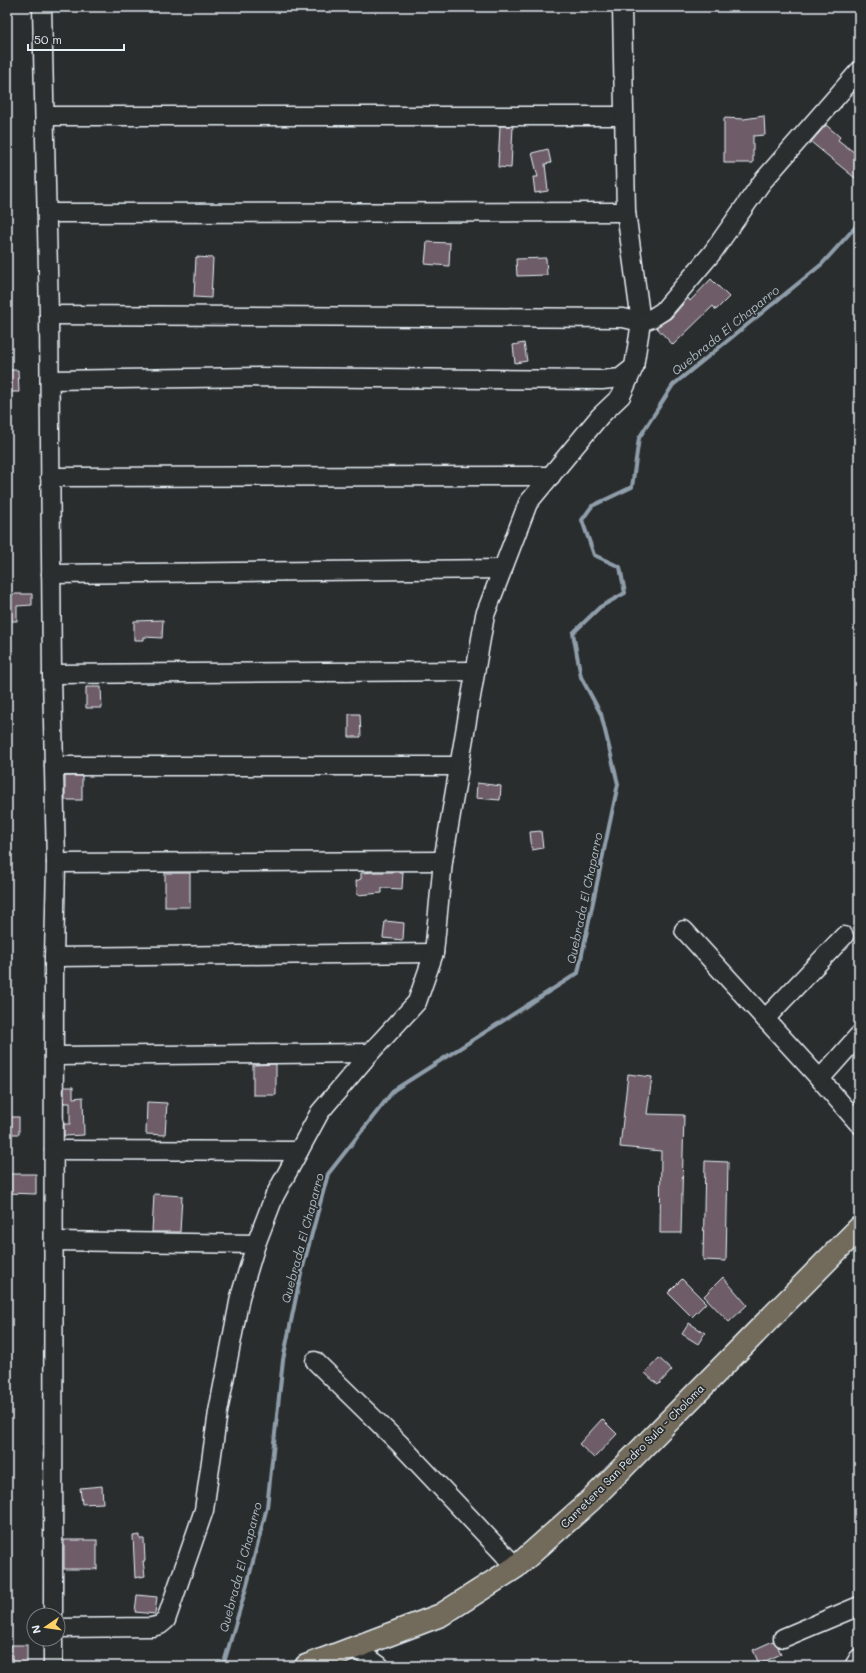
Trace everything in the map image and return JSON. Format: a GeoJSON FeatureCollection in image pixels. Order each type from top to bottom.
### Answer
{"type":"FeatureCollection","features":[{"type":"Feature","properties":{"kind":"main road","name":"Carretera San Pedro Sula - Choloma"},"geometry":{"type":"LineString","coordinates":[[307,1666],[441,1615],[516,1567],[591,1500],[859,1228]]}},
{"type":"Feature","properties":{"kind":"street"},"geometry":{"type":"LineString","coordinates":[[42,7],[49,315],[52,674],[56,863],[54,957],[54,1607]]}},
{"type":"Feature","properties":{"kind":"street"},"geometry":{"type":"LineString","coordinates":[[66,1628],[152,1627],[160,1625],[166,1620],[204,1510],[218,1412],[240,1298],[256,1244],[274,1197],[320,1112],[370,1053],[417,1002],[434,953],[444,860],[485,616],[528,503],[600,416],[621,396],[634,367],[641,322],[626,212],[622,7]]}},
{"type":"Feature","properties":{"kind":"street"},"geometry":{"type":"LineString","coordinates":[[49,315],[623,318],[641,322],[652,318],[663,311],[712,253],[762,182],[859,70]]}},
{"type":"Feature","properties":{"kind":"street"},"geometry":{"type":"LineString","coordinates":[[44,116],[623,116]]}},
{"type":"Feature","properties":{"kind":"street"},"geometry":{"type":"LineString","coordinates":[[47,213],[626,212]]}},
{"type":"Feature","properties":{"kind":"street"},"geometry":{"type":"LineString","coordinates":[[50,380],[259,377],[602,380],[620,378],[634,367]]}},
{"type":"Feature","properties":{"kind":"street"},"geometry":{"type":"LineString","coordinates":[[50,477],[550,476]]}},
{"type":"Feature","properties":{"kind":"street"},"geometry":{"type":"LineString","coordinates":[[51,574],[503,569]]}},
{"type":"Feature","properties":{"kind":"street"},"geometry":{"type":"LineString","coordinates":[[52,674],[475,671]]}},
{"type":"Feature","properties":{"kind":"street"},"geometry":{"type":"LineString","coordinates":[[54,766],[459,766]]}},
{"type":"Feature","properties":{"kind":"street"},"geometry":{"type":"LineString","coordinates":[[56,863],[444,860]]}},
{"type":"Feature","properties":{"kind":"street"},"geometry":{"type":"LineString","coordinates":[[684,930],[859,1124]]}},
{"type":"Feature","properties":{"kind":"street"},"geometry":{"type":"LineString","coordinates":[[765,1020],[844,936]]}},
{"type":"Feature","properties":{"kind":"street"},"geometry":{"type":"LineString","coordinates":[[54,957],[434,953]]}},
{"type":"Feature","properties":{"kind":"street"},"geometry":{"type":"LineString","coordinates":[[820,1079],[859,1035]]}},
{"type":"Feature","properties":{"kind":"street"},"geometry":{"type":"LineString","coordinates":[[54,1056],[370,1053]]}},
{"type":"Feature","properties":{"kind":"street"},"geometry":{"type":"LineString","coordinates":[[54,1150],[299,1151]]}},
{"type":"Feature","properties":{"kind":"street"},"geometry":{"type":"LineString","coordinates":[[54,1242],[256,1244]]}},
{"type":"Feature","properties":{"kind":"street"},"geometry":{"type":"LineString","coordinates":[[315,1361],[399,1443],[516,1567]]}},
{"type":"Feature","properties":{"kind":"street"},"geometry":{"type":"LineString","coordinates":[[783,1638],[859,1606]]}},
{"type":"Feature","properties":{"kind":"street"},"geometry":{"type":"LineString","coordinates":[[53,1666],[54,1647]]}},
{"type":"Feature","properties":{"kind":"street"},"geometry":{"type":"LineString","coordinates":[[355,1648],[380,1666]]}},
{"type":"Feature","properties":{"kind":"street"},"geometry":{"type":"LineString","coordinates":[[854,1666],[859,1658]]}},
{"type":"Feature","properties":{"kind":"building"},"geometry":{"type":"Polygon","coordinates":[[[764,116],[765,135],[753,136],[753,163],[724,163],[724,118],[744,119],[764,116]]]}},
{"type":"Feature","properties":{"kind":"building"},"geometry":{"type":"Polygon","coordinates":[[[826,125],[840,137],[838,140],[859,156],[859,172],[855,178],[811,142],[826,125]]]}},
{"type":"Feature","properties":{"kind":"building"},"geometry":{"type":"Polygon","coordinates":[[[500,126],[513,126],[511,168],[498,167],[500,126]]]}},
{"type":"Feature","properties":{"kind":"building"},"geometry":{"type":"Polygon","coordinates":[[[548,149],[551,163],[545,164],[548,191],[535,193],[533,177],[538,177],[532,153],[548,149]]]}},
{"type":"Feature","properties":{"kind":"building"},"geometry":{"type":"Polygon","coordinates":[[[427,242],[450,243],[449,266],[425,264],[427,242]]]}},
{"type":"Feature","properties":{"kind":"building"},"geometry":{"type":"Polygon","coordinates":[[[196,257],[213,258],[211,298],[194,297],[196,257]]]}},
{"type":"Feature","properties":{"kind":"building"},"geometry":{"type":"Polygon","coordinates":[[[546,258],[547,275],[517,276],[516,259],[546,258]]]}},
{"type":"Feature","properties":{"kind":"building"},"geometry":{"type":"Polygon","coordinates":[[[711,279],[729,297],[716,310],[713,306],[673,345],[656,327],[671,318],[688,298],[690,301],[711,279]]]}},
{"type":"Feature","properties":{"kind":"building"},"geometry":{"type":"Polygon","coordinates":[[[524,343],[527,361],[515,363],[513,345],[524,343]]]}},
{"type":"Feature","properties":{"kind":"building"},"geometry":{"type":"Polygon","coordinates":[[[7,370],[18,370],[19,392],[7,392],[7,370]]]}},
{"type":"Feature","properties":{"kind":"building"},"geometry":{"type":"Polygon","coordinates":[[[7,594],[32,594],[32,605],[17,606],[17,621],[7,621],[7,594]]]}},
{"type":"Feature","properties":{"kind":"building"},"geometry":{"type":"Polygon","coordinates":[[[163,620],[162,638],[144,637],[144,640],[134,640],[134,621],[163,620]]]}},
{"type":"Feature","properties":{"kind":"building"},"geometry":{"type":"Polygon","coordinates":[[[86,687],[101,687],[102,708],[86,708],[86,687]]]}},
{"type":"Feature","properties":{"kind":"building"},"geometry":{"type":"Polygon","coordinates":[[[349,714],[360,714],[361,737],[349,737],[349,714]]]}},
{"type":"Feature","properties":{"kind":"building"},"geometry":{"type":"Polygon","coordinates":[[[65,776],[82,776],[82,800],[65,800],[65,776]]]}},
{"type":"Feature","properties":{"kind":"building"},"geometry":{"type":"Polygon","coordinates":[[[477,783],[501,786],[500,800],[476,798],[477,783]]]}},
{"type":"Feature","properties":{"kind":"building"},"geometry":{"type":"Polygon","coordinates":[[[541,831],[543,848],[532,850],[530,832],[541,831]]]}},
{"type":"Feature","properties":{"kind":"building"},"geometry":{"type":"Polygon","coordinates":[[[403,872],[402,889],[382,888],[382,893],[357,895],[356,881],[361,879],[361,873],[403,872]]]}},
{"type":"Feature","properties":{"kind":"building"},"geometry":{"type":"Polygon","coordinates":[[[165,873],[190,873],[190,907],[165,907],[165,873]]]}},
{"type":"Feature","properties":{"kind":"building"},"geometry":{"type":"Polygon","coordinates":[[[385,921],[404,923],[403,940],[383,938],[385,921]]]}},
{"type":"Feature","properties":{"kind":"building"},"geometry":{"type":"Polygon","coordinates":[[[276,1064],[276,1095],[253,1095],[253,1065],[276,1064]]]}},
{"type":"Feature","properties":{"kind":"building"},"geometry":{"type":"Polygon","coordinates":[[[628,1074],[652,1077],[647,1114],[684,1115],[681,1233],[660,1233],[661,1151],[620,1147],[628,1074]]]}},
{"type":"Feature","properties":{"kind":"building"},"geometry":{"type":"Polygon","coordinates":[[[64,1087],[73,1087],[73,1098],[83,1097],[84,1135],[64,1136],[64,1124],[70,1124],[70,1103],[64,1103],[64,1087]]]}},
{"type":"Feature","properties":{"kind":"building"},"geometry":{"type":"Polygon","coordinates":[[[147,1102],[167,1103],[165,1135],[146,1134],[147,1102]]]}},
{"type":"Feature","properties":{"kind":"building"},"geometry":{"type":"Polygon","coordinates":[[[7,1117],[19,1117],[19,1134],[7,1134],[7,1117]]]}},
{"type":"Feature","properties":{"kind":"building"},"geometry":{"type":"Polygon","coordinates":[[[705,1161],[728,1162],[726,1261],[703,1260],[705,1161]]]}},
{"type":"Feature","properties":{"kind":"building"},"geometry":{"type":"Polygon","coordinates":[[[7,1174],[36,1174],[36,1194],[7,1193],[7,1174]]]}},
{"type":"Feature","properties":{"kind":"building"},"geometry":{"type":"Polygon","coordinates":[[[154,1194],[182,1196],[180,1232],[152,1232],[154,1194]]]}},
{"type":"Feature","properties":{"kind":"building"},"geometry":{"type":"Polygon","coordinates":[[[723,1277],[747,1305],[729,1322],[704,1296],[723,1277]]]}},
{"type":"Feature","properties":{"kind":"building"},"geometry":{"type":"Polygon","coordinates":[[[682,1279],[706,1303],[692,1317],[668,1293],[682,1279]]]}},
{"type":"Feature","properties":{"kind":"building"},"geometry":{"type":"Polygon","coordinates":[[[689,1323],[705,1333],[698,1344],[682,1334],[689,1323]]]}},
{"type":"Feature","properties":{"kind":"building"},"geometry":{"type":"Polygon","coordinates":[[[659,1358],[672,1370],[658,1385],[645,1373],[659,1358]]]}},
{"type":"Feature","properties":{"kind":"building"},"geometry":{"type":"Polygon","coordinates":[[[602,1419],[617,1434],[594,1458],[579,1444],[602,1419]]]}},
{"type":"Feature","properties":{"kind":"building"},"geometry":{"type":"Polygon","coordinates":[[[102,1486],[103,1503],[82,1504],[80,1488],[102,1486]]]}},
{"type":"Feature","properties":{"kind":"building"},"geometry":{"type":"Polygon","coordinates":[[[140,1535],[140,1539],[144,1539],[145,1561],[143,1561],[145,1576],[135,1578],[133,1536],[140,1535]]]}},
{"type":"Feature","properties":{"kind":"building"},"geometry":{"type":"Polygon","coordinates":[[[64,1540],[97,1540],[97,1569],[64,1569],[64,1540]]]}},
{"type":"Feature","properties":{"kind":"building"},"geometry":{"type":"Polygon","coordinates":[[[137,1595],[157,1597],[155,1614],[135,1612],[137,1595]]]}},
{"type":"Feature","properties":{"kind":"building"},"geometry":{"type":"Polygon","coordinates":[[[773,1641],[781,1654],[759,1664],[753,1650],[773,1641]]]}},
{"type":"Feature","properties":{"kind":"building"},"geometry":{"type":"Polygon","coordinates":[[[7,1645],[26,1645],[27,1664],[7,1664],[7,1645]]]}},
{"type":"Feature","properties":{"kind":"waterway","name":"Quebrada El Chaparro"},"geometry":{"type":"LineString","coordinates":[[223,1666],[247,1585],[267,1507],[283,1360],[300,1278],[328,1174],[394,1090],[578,973],[618,784],[601,714],[581,677],[573,633],[600,607],[625,593],[620,567],[594,555],[582,520],[592,506],[632,487],[639,438],[673,385],[822,264],[859,223]]}}]}
